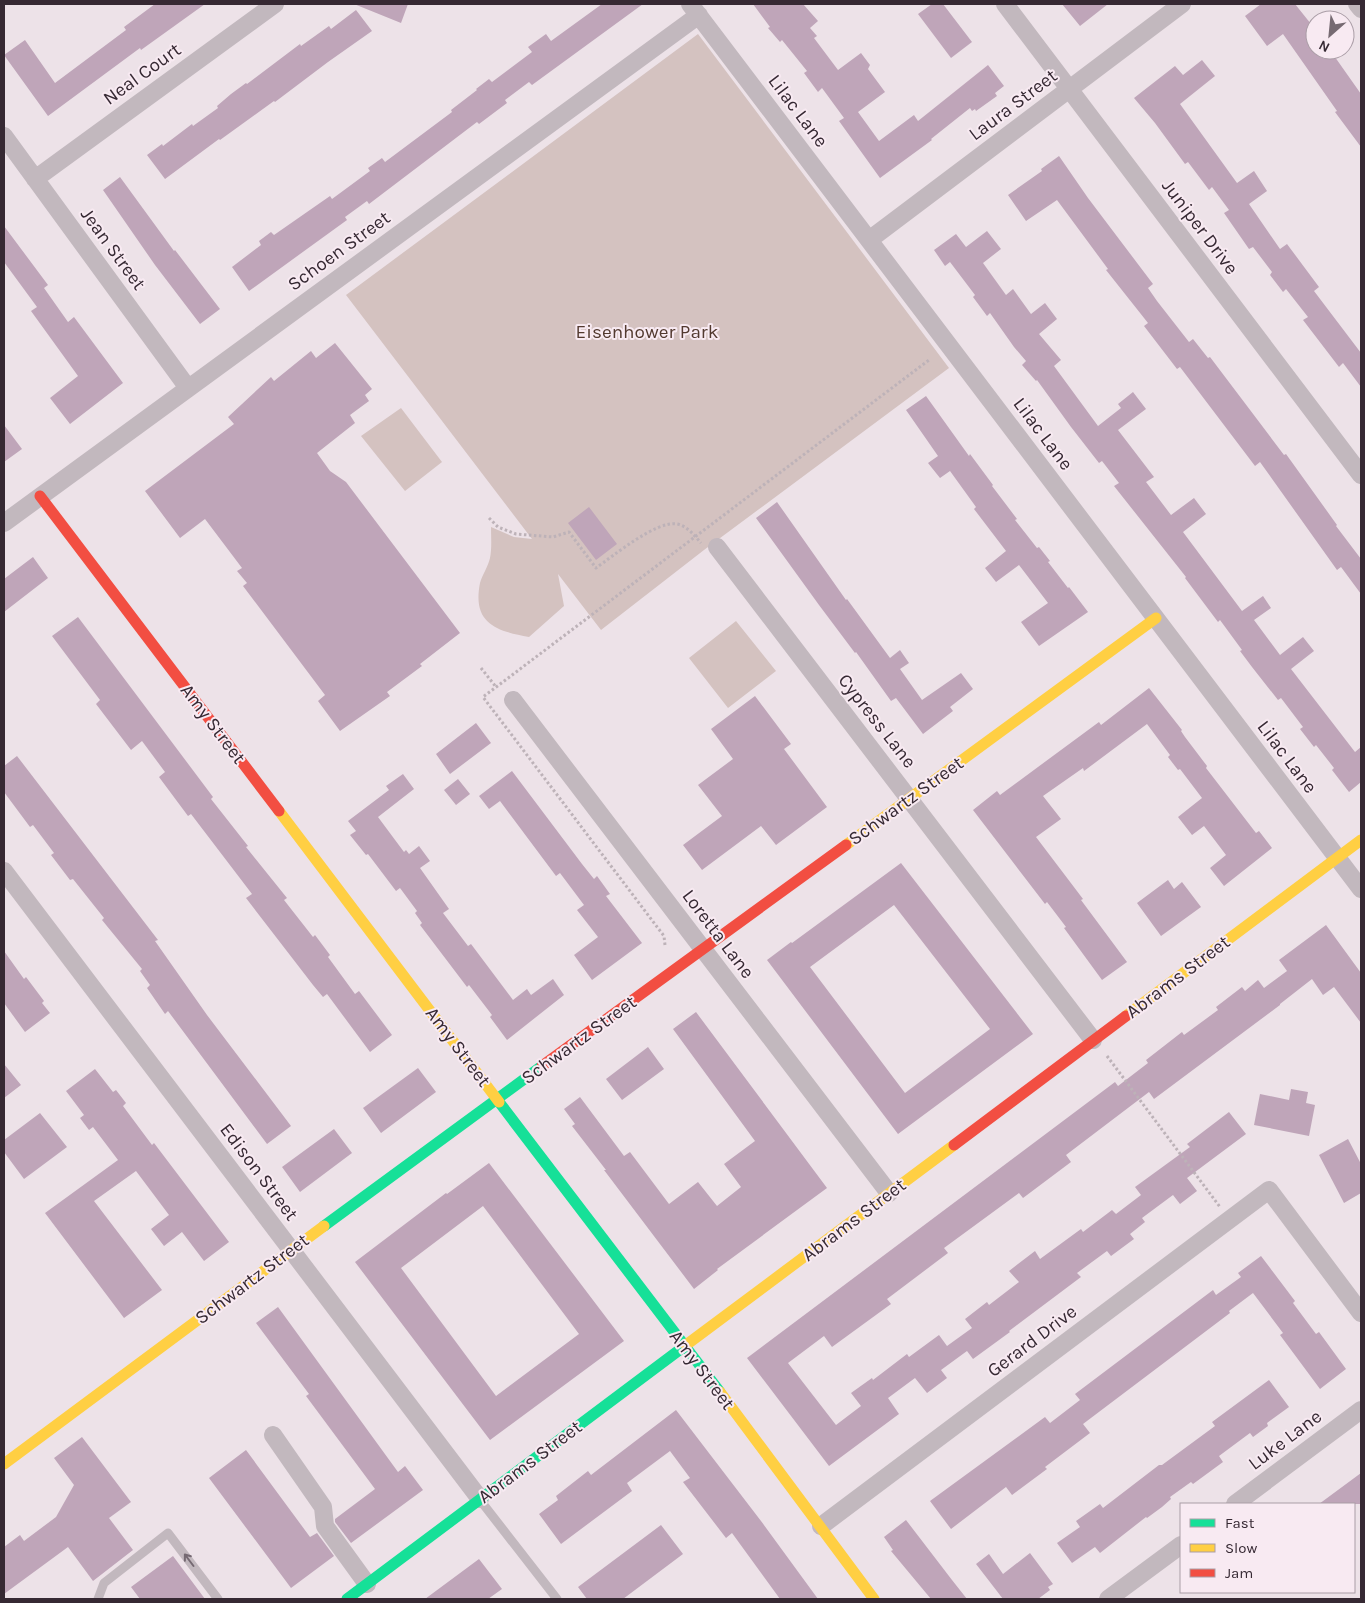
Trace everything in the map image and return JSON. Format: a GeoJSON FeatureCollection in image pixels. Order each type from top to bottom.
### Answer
{"type":"FeatureCollection","features":[{"type":"Feature","properties":{"kind":"street","name":"Neal Court"},"geometry":{"type":"LineString","coordinates":[[35,179],[275,4]]}},
{"type":"Feature","properties":{"kind":"street","name":"Juniper Drive"},"geometry":{"type":"LineString","coordinates":[[1005,4],[1361,474]]}},
{"type":"Feature","properties":{"kind":"street","name":"Laura Street"},"geometry":{"type":"LineString","coordinates":[[869,240],[1182,4]]}},
{"type":"Feature","properties":{"kind":"street"},"geometry":{"type":"LineString","coordinates":[[1358,4],[1361,9]]}},
{"type":"Feature","properties":{"kind":"street","name":"Lilac Lane"},"geometry":{"type":"LineString","coordinates":[[694,9],[1361,889]]}},
{"type":"Feature","properties":{"kind":"street","name":"Schoen Street"},"geometry":{"type":"LineString","coordinates":[[4,523],[188,388],[694,9]]}},
{"type":"Feature","properties":{"kind":"street","name":"Jean Street"},"geometry":{"type":"LineString","coordinates":[[4,136],[188,388]]}},
{"type":"Feature","properties":{"kind":"street","name":"Amy Street"},"geometry":{"type":"LineString","coordinates":[[40,496],[821,1526],[874,1599]]}},
{"type":"Feature","properties":{"kind":"street","name":"Cypress Lane"},"geometry":{"type":"LineString","coordinates":[[717,547],[1094,1040]]}},
{"type":"Feature","properties":{"kind":"street","name":"Schwartz Street"},"geometry":{"type":"LineString","coordinates":[[4,1464],[291,1250],[1156,618]]}},
{"type":"Feature","properties":{"kind":"street","name":"Loretta Lane"},"geometry":{"type":"LineString","coordinates":[[513,700],[889,1193]]}},
{"type":"Feature","properties":{"kind":"street","name":"Abrams Street"},"geometry":{"type":"LineString","coordinates":[[347,1599],[1361,840]]}},
{"type":"Feature","properties":{"kind":"street","name":"Edison Street"},"geometry":{"type":"LineString","coordinates":[[4,871],[480,1500]]}},
{"type":"Feature","properties":{"kind":"street","name":"Gerard Drive"},"geometry":{"type":"LineString","coordinates":[[821,1526],[1269,1190],[1361,1313]]}},
{"type":"Feature","properties":{"kind":"street","name":"Luke Lane"},"geometry":{"type":"LineString","coordinates":[[1236,1503],[1361,1410]]}},
{"type":"Feature","properties":{"kind":"street"},"geometry":{"type":"LineString","coordinates":[[273,1435],[322,1507],[325,1526],[367,1584]]}},
{"type":"Feature","properties":{"kind":"street"},"geometry":{"type":"LineString","coordinates":[[1108,1599],[1180,1545]]}},
{"type":"Feature","properties":{"kind":"lane"},"geometry":{"type":"LineString","coordinates":[[480,1500],[557,1599]]}},
{"type":"Feature","properties":{"kind":"lane"},"geometry":{"type":"LineString","coordinates":[[98,1599],[104,1583],[168,1533],[218,1599]]}},
{"type":"Feature","properties":{"kind":"path"},"geometry":{"type":"LineString","coordinates":[[665,945],[664,936],[483,696],[929,360]]}},
{"type":"Feature","properties":{"kind":"path"},"geometry":{"type":"LineString","coordinates":[[489,518],[498,527],[516,534],[553,537],[569,532],[596,568],[632,541],[667,523],[678,524],[687,528],[702,544],[717,547]]}},
{"type":"Feature","properties":{"kind":"path"},"geometry":{"type":"LineString","coordinates":[[482,668],[496,687]]}},
{"type":"Feature","properties":{"kind":"path"},"geometry":{"type":"LineString","coordinates":[[1094,1040],[1110,1058],[1229,1220]]}},
{"type":"Feature","properties":{"kind":"green space","name":"Eisenhower Park"},"geometry":{"type":"Polygon","coordinates":[[[698,34],[949,368],[704,550],[601,630],[558,574],[564,606],[529,637],[506,632],[489,623],[483,616],[478,597],[480,583],[491,554],[491,527],[514,537],[532,539],[346,295],[698,34]]]}},
{"type":"Feature","properties":{"kind":"green space"},"geometry":{"type":"Polygon","coordinates":[[[401,408],[442,462],[405,491],[361,436],[401,408]]]}},
{"type":"Feature","properties":{"kind":"green space"},"geometry":{"type":"Polygon","coordinates":[[[736,621],[776,671],[728,708],[689,658],[736,621]]]}},
{"type":"Feature","properties":{"kind":"building"},"geometry":{"type":"Polygon","coordinates":[[[155,4],[205,4],[141,50],[140,48],[48,116],[4,55],[25,40],[55,83],[126,30],[124,27],[155,4]]]}},
{"type":"Feature","properties":{"kind":"building"},"geometry":{"type":"Polygon","coordinates":[[[354,4],[408,4],[401,23],[354,4]]]}},
{"type":"Feature","properties":{"kind":"building"},"geometry":{"type":"Polygon","coordinates":[[[602,4],[643,4],[532,85],[529,82],[505,100],[507,103],[479,124],[477,122],[369,204],[367,201],[345,217],[347,220],[249,291],[232,267],[261,245],[259,241],[271,232],[274,235],[330,196],[332,199],[370,171],[368,168],[382,158],[385,162],[452,112],[451,110],[489,79],[492,82],[532,52],[528,47],[546,34],[551,41],[602,4]]]}},
{"type":"Feature","properties":{"kind":"building"},"geometry":{"type":"Polygon","coordinates":[[[753,4],[803,4],[818,21],[810,28],[817,36],[814,38],[838,70],[861,53],[870,65],[868,69],[885,92],[858,112],[879,141],[914,115],[918,121],[988,65],[1004,86],[995,93],[997,96],[976,111],[975,109],[972,111],[970,108],[932,140],[880,178],[839,121],[844,118],[822,88],[818,92],[804,73],[807,71],[782,40],[780,42],[768,28],[770,27],[753,4]]]}},
{"type":"Feature","properties":{"kind":"building"},"geometry":{"type":"Polygon","coordinates":[[[932,4],[943,4],[972,42],[951,58],[918,14],[932,4]]]}},
{"type":"Feature","properties":{"kind":"building"},"geometry":{"type":"Polygon","coordinates":[[[1062,4],[1108,4],[1080,26],[1062,4]]]}},
{"type":"Feature","properties":{"kind":"building"},"geometry":{"type":"Polygon","coordinates":[[[1261,4],[1295,4],[1305,16],[1305,60],[1337,60],[1361,94],[1361,147],[1335,112],[1337,111],[1283,34],[1267,46],[1245,16],[1261,4]]]}},
{"type":"Feature","properties":{"kind":"building"},"geometry":{"type":"Polygon","coordinates":[[[356,10],[372,31],[165,179],[147,155],[218,108],[217,106],[231,94],[300,44],[301,46],[329,26],[331,29],[356,10]]]}},
{"type":"Feature","properties":{"kind":"building"},"geometry":{"type":"Polygon","coordinates":[[[1202,60],[1215,76],[1180,104],[1237,183],[1254,171],[1267,191],[1249,204],[1280,249],[1287,244],[1319,287],[1314,291],[1361,353],[1361,387],[1343,363],[1339,367],[1303,320],[1308,317],[1286,289],[1283,292],[1270,275],[1272,272],[1253,247],[1249,249],[1224,213],[1229,210],[1212,187],[1209,190],[1188,162],[1185,164],[1134,98],[1175,66],[1183,75],[1202,60]]]}},
{"type":"Feature","properties":{"kind":"building"},"geometry":{"type":"Polygon","coordinates":[[[1059,156],[1153,284],[1148,288],[1157,301],[1189,342],[1193,339],[1208,358],[1210,357],[1284,455],[1286,454],[1361,559],[1361,594],[1341,567],[1337,570],[1260,462],[1255,466],[1180,367],[1177,369],[1144,326],[1148,323],[1106,270],[1108,269],[1057,200],[1026,221],[1008,195],[1042,171],[1041,169],[1059,156]]]}},
{"type":"Feature","properties":{"kind":"building"},"geometry":{"type":"Polygon","coordinates":[[[120,177],[174,251],[220,309],[200,324],[155,265],[103,190],[120,177]]]}},
{"type":"Feature","properties":{"kind":"building"},"geometry":{"type":"Polygon","coordinates":[[[4,226],[48,285],[44,288],[68,322],[74,317],[123,383],[70,424],[50,398],[78,376],[31,311],[37,307],[4,262],[4,226]]]}},
{"type":"Feature","properties":{"kind":"building"},"geometry":{"type":"Polygon","coordinates":[[[987,231],[1001,249],[983,263],[1006,295],[1013,289],[1031,314],[1045,303],[1057,319],[1039,334],[1061,360],[1054,366],[1098,426],[1121,408],[1118,404],[1133,392],[1146,409],[1118,430],[1154,477],[1146,482],[1171,515],[1194,498],[1206,514],[1183,532],[1242,611],[1263,596],[1271,608],[1254,620],[1280,655],[1303,637],[1314,651],[1291,669],[1355,752],[1361,747],[1361,782],[1349,792],[1332,770],[1334,768],[1316,745],[1314,747],[1300,729],[1303,727],[1281,698],[1278,700],[1252,667],[1220,620],[1218,622],[1186,577],[1114,486],[1119,483],[1102,461],[1099,463],[1037,380],[1022,365],[1026,361],[990,313],[987,316],[973,297],[975,295],[950,262],[945,266],[934,250],[956,234],[966,247],[987,231]]]}},
{"type":"Feature","properties":{"kind":"building"},"geometry":{"type":"Polygon","coordinates":[[[335,343],[372,389],[365,395],[369,401],[350,415],[355,423],[317,453],[330,471],[346,482],[460,633],[420,664],[422,666],[387,692],[390,696],[340,731],[318,701],[325,695],[243,586],[247,583],[237,571],[242,568],[205,519],[180,538],[145,491],[234,424],[228,417],[271,377],[274,381],[311,351],[316,358],[335,343]]]}},
{"type":"Feature","properties":{"kind":"building"},"geometry":{"type":"Polygon","coordinates":[[[926,396],[969,456],[970,454],[993,485],[1017,519],[1015,520],[1037,548],[1039,547],[1050,561],[1048,562],[1088,612],[1039,646],[1021,622],[1048,603],[1019,565],[996,582],[985,568],[1006,551],[974,509],[976,507],[950,471],[940,478],[928,463],[938,456],[906,410],[926,396]]]}},
{"type":"Feature","properties":{"kind":"building"},"geometry":{"type":"Polygon","coordinates":[[[4,425],[22,449],[4,462],[4,425]]]}},
{"type":"Feature","properties":{"kind":"building"},"geometry":{"type":"Polygon","coordinates":[[[777,502],[846,600],[890,658],[900,650],[909,663],[900,669],[922,700],[961,673],[973,689],[950,707],[953,711],[923,734],[896,698],[891,701],[756,518],[777,502]]]}},
{"type":"Feature","properties":{"kind":"building"},"geometry":{"type":"Polygon","coordinates":[[[589,507],[617,544],[596,560],[568,523],[589,507]]]}},
{"type":"Feature","properties":{"kind":"building"},"geometry":{"type":"Polygon","coordinates":[[[33,557],[48,578],[4,612],[4,579],[33,557]]]}},
{"type":"Feature","properties":{"kind":"building"},"geometry":{"type":"Polygon","coordinates":[[[78,617],[213,797],[211,799],[248,846],[246,847],[287,898],[284,900],[313,937],[315,935],[330,955],[328,957],[355,994],[359,991],[392,1035],[370,1052],[327,994],[323,997],[246,898],[252,894],[191,814],[188,816],[159,777],[165,772],[142,741],[131,750],[96,704],[100,700],[52,636],[78,617]]]}},
{"type":"Feature","properties":{"kind":"building"},"geometry":{"type":"Polygon","coordinates":[[[1149,688],[1182,730],[1185,737],[1207,766],[1206,768],[1256,833],[1259,831],[1272,848],[1224,886],[1210,868],[1226,855],[1204,826],[1192,835],[1178,817],[1202,798],[1180,769],[1178,770],[1168,757],[1170,755],[1147,724],[1084,771],[1083,768],[1043,796],[1061,819],[1036,837],[1083,899],[1081,900],[1127,962],[1102,980],[1064,928],[1066,927],[1047,902],[1045,904],[973,810],[997,791],[1000,795],[1099,722],[1101,725],[1149,688]]]}},
{"type":"Feature","properties":{"kind":"building"},"geometry":{"type":"Polygon","coordinates":[[[755,696],[791,744],[784,749],[827,807],[776,845],[761,826],[702,870],[683,845],[722,816],[698,785],[733,759],[711,729],[755,696]]]}},
{"type":"Feature","properties":{"kind":"building"},"geometry":{"type":"Polygon","coordinates":[[[476,723],[491,743],[450,774],[436,754],[476,723]]]}},
{"type":"Feature","properties":{"kind":"building"},"geometry":{"type":"Polygon","coordinates":[[[17,756],[158,940],[155,941],[207,1015],[291,1126],[267,1144],[168,1011],[165,1014],[147,988],[150,985],[140,971],[142,969],[102,920],[104,918],[73,879],[70,880],[51,855],[54,853],[33,825],[30,827],[4,792],[4,766],[17,756]]]}},
{"type":"Feature","properties":{"kind":"building"},"geometry":{"type":"Polygon","coordinates":[[[512,771],[594,879],[597,876],[610,894],[606,896],[642,943],[592,980],[574,955],[598,937],[577,910],[584,905],[560,873],[556,876],[500,801],[489,809],[479,796],[512,771]]]}},
{"type":"Feature","properties":{"kind":"building"},"geometry":{"type":"Polygon","coordinates":[[[403,774],[414,789],[378,817],[404,852],[406,850],[409,854],[419,846],[430,861],[420,868],[449,909],[443,913],[468,946],[471,944],[513,1000],[527,989],[531,995],[553,979],[564,995],[507,1040],[490,1017],[492,1015],[469,985],[467,987],[420,925],[422,923],[415,913],[417,911],[400,888],[396,891],[368,854],[366,855],[350,835],[356,831],[348,821],[389,790],[386,786],[403,774]]]}},
{"type":"Feature","properties":{"kind":"building"},"geometry":{"type":"Polygon","coordinates":[[[458,779],[470,794],[456,805],[444,790],[458,779]]]}},
{"type":"Feature","properties":{"kind":"building"},"geometry":{"type":"Polygon","coordinates":[[[901,863],[1033,1034],[898,1134],[767,960],[901,863]],[[894,905],[810,967],[905,1093],[990,1029],[894,905]]]}},
{"type":"Feature","properties":{"kind":"building"},"geometry":{"type":"Polygon","coordinates":[[[1168,880],[1174,889],[1182,882],[1201,907],[1161,936],[1137,903],[1168,880]]]}},
{"type":"Feature","properties":{"kind":"building"},"geometry":{"type":"Polygon","coordinates":[[[1326,925],[1361,973],[1361,1023],[1334,987],[1323,995],[1312,979],[1154,1099],[1149,1092],[1066,1155],[1071,1162],[1023,1198],[1019,1193],[944,1248],[948,1253],[887,1299],[891,1304],[832,1347],[824,1336],[788,1363],[836,1425],[861,1406],[851,1393],[872,1378],[873,1380],[907,1354],[909,1357],[939,1335],[947,1346],[972,1328],[965,1319],[987,1302],[989,1305],[1019,1282],[1009,1271],[1035,1251],[1040,1259],[1081,1229],[1083,1232],[1112,1210],[1116,1214],[1141,1195],[1135,1187],[1190,1147],[1187,1144],[1229,1112],[1246,1134],[1187,1178],[1197,1191],[1180,1204],[1173,1195],[1142,1218],[1145,1222],[1130,1234],[1134,1239],[1111,1256],[1107,1251],[1077,1273],[1081,1277],[1010,1332],[973,1359],[967,1351],[941,1370],[947,1378],[927,1393],[915,1378],[888,1398],[899,1414],[829,1466],[747,1358],[1115,1082],[1118,1086],[1148,1063],[1146,1060],[1182,1032],[1184,1035],[1218,1010],[1216,1007],[1242,987],[1245,991],[1258,980],[1264,988],[1287,971],[1279,960],[1326,925]]]}},
{"type":"Feature","properties":{"kind":"building"},"geometry":{"type":"Polygon","coordinates":[[[4,951],[24,979],[26,977],[44,1001],[42,1003],[50,1013],[25,1032],[4,1003],[4,951]]]}},
{"type":"Feature","properties":{"kind":"building"},"geometry":{"type":"Polygon","coordinates":[[[696,1012],[827,1188],[717,1269],[694,1289],[572,1126],[575,1124],[564,1109],[580,1097],[624,1156],[630,1152],[669,1204],[698,1182],[717,1206],[741,1187],[724,1164],[755,1141],[673,1029],[696,1012]]]}},
{"type":"Feature","properties":{"kind":"building"},"geometry":{"type":"Polygon","coordinates":[[[648,1047],[664,1069],[622,1100],[606,1079],[648,1047]]]}},
{"type":"Feature","properties":{"kind":"building"},"geometry":{"type":"Polygon","coordinates":[[[4,1064],[21,1085],[4,1098],[4,1064]]]}},
{"type":"Feature","properties":{"kind":"building"},"geometry":{"type":"Polygon","coordinates":[[[418,1068],[436,1092],[381,1133],[363,1108],[418,1068]]]}},
{"type":"Feature","properties":{"kind":"building"},"geometry":{"type":"Polygon","coordinates":[[[95,1069],[113,1092],[116,1090],[126,1103],[123,1106],[152,1145],[154,1143],[229,1242],[204,1261],[182,1232],[164,1246],[151,1229],[169,1215],[136,1171],[94,1201],[162,1290],[124,1318],[45,1213],[118,1160],[93,1127],[89,1130],[80,1118],[84,1115],[66,1091],[95,1069]]]}},
{"type":"Feature","properties":{"kind":"building"},"geometry":{"type":"Polygon","coordinates":[[[1291,1089],[1308,1092],[1306,1103],[1315,1105],[1309,1136],[1254,1125],[1260,1094],[1289,1100],[1291,1089]]]}},
{"type":"Feature","properties":{"kind":"building"},"geometry":{"type":"Polygon","coordinates":[[[40,1113],[67,1147],[24,1179],[4,1152],[4,1140],[40,1113]]]}},
{"type":"Feature","properties":{"kind":"building"},"geometry":{"type":"Polygon","coordinates":[[[334,1129],[352,1153],[300,1192],[282,1167],[334,1129]]]}},
{"type":"Feature","properties":{"kind":"building"},"geometry":{"type":"Polygon","coordinates":[[[1348,1139],[1361,1164],[1361,1193],[1344,1203],[1319,1155],[1348,1139]]]}},
{"type":"Feature","properties":{"kind":"building"},"geometry":{"type":"Polygon","coordinates":[[[489,1163],[624,1341],[490,1440],[355,1262],[489,1163]],[[483,1206],[401,1268],[496,1396],[579,1334],[483,1206]]]}},
{"type":"Feature","properties":{"kind":"building"},"geometry":{"type":"Polygon","coordinates":[[[1261,1256],[1295,1301],[1293,1303],[1316,1334],[1319,1332],[1346,1369],[1320,1389],[1280,1335],[1283,1333],[1253,1293],[1229,1311],[1230,1313],[1083,1424],[1090,1433],[1045,1467],[1047,1469],[1012,1495],[1006,1487],[951,1529],[930,1501],[1045,1417],[1050,1423],[1080,1400],[1075,1394],[1213,1290],[1216,1295],[1241,1277],[1238,1273],[1261,1256]]]}},
{"type":"Feature","properties":{"kind":"building"},"geometry":{"type":"Polygon","coordinates":[[[278,1307],[398,1472],[405,1466],[423,1490],[351,1543],[335,1522],[335,1519],[375,1489],[306,1396],[309,1394],[256,1323],[278,1307]]]}},
{"type":"Feature","properties":{"kind":"building"},"geometry":{"type":"Polygon","coordinates":[[[1269,1380],[1289,1407],[1267,1423],[1268,1426],[1253,1437],[1250,1433],[1219,1456],[1223,1462],[1193,1484],[1191,1482],[1170,1497],[1171,1499],[1162,1507],[1146,1517],[1100,1553],[1095,1547],[1072,1563],[1057,1543],[1080,1527],[1076,1521],[1100,1504],[1103,1508],[1159,1465],[1162,1465],[1215,1426],[1212,1422],[1269,1380]]]}},
{"type":"Feature","properties":{"kind":"building"},"geometry":{"type":"Polygon","coordinates":[[[676,1410],[818,1599],[780,1599],[732,1533],[726,1538],[683,1482],[690,1478],[670,1451],[627,1483],[632,1491],[561,1544],[539,1514],[558,1500],[556,1496],[588,1471],[591,1475],[676,1410]]]}},
{"type":"Feature","properties":{"kind":"building"},"geometry":{"type":"Polygon","coordinates":[[[82,1437],[131,1502],[109,1518],[133,1550],[93,1581],[68,1547],[4,1594],[4,1547],[20,1535],[24,1541],[56,1517],[74,1485],[54,1458],[82,1437]]]}},
{"type":"Feature","properties":{"kind":"building"},"geometry":{"type":"Polygon","coordinates":[[[246,1450],[310,1537],[317,1533],[334,1556],[291,1588],[209,1478],[246,1450]]]}},
{"type":"Feature","properties":{"kind":"building"},"geometry":{"type":"Polygon","coordinates":[[[1361,1473],[1361,1504],[1320,1503],[1361,1473]]]}},
{"type":"Feature","properties":{"kind":"building"},"geometry":{"type":"Polygon","coordinates":[[[906,1520],[967,1599],[931,1599],[891,1551],[893,1550],[884,1537],[906,1520]]]}},
{"type":"Feature","properties":{"kind":"building"},"geometry":{"type":"Polygon","coordinates":[[[661,1525],[683,1554],[623,1599],[587,1599],[578,1587],[661,1525]]]}},
{"type":"Feature","properties":{"kind":"building"},"geometry":{"type":"Polygon","coordinates":[[[1030,1553],[1053,1584],[1048,1587],[1050,1590],[1038,1599],[1003,1599],[976,1564],[989,1554],[1003,1574],[1030,1553]]]}},
{"type":"Feature","properties":{"kind":"building"},"geometry":{"type":"Polygon","coordinates":[[[173,1556],[205,1599],[140,1599],[131,1587],[173,1556]]]}},
{"type":"Feature","properties":{"kind":"building"},"geometry":{"type":"Polygon","coordinates":[[[479,1559],[502,1589],[488,1599],[425,1599],[479,1559]]]}},
{"type":"Feature","properties":{"kind":"traffic: fast"},"geometry":{"type":"LineString","coordinates":[[324,1226],[542,1066]]}},
{"type":"Feature","properties":{"kind":"traffic: fast"},"geometry":{"type":"LineString","coordinates":[[499,1102],[720,1392]]}},
{"type":"Feature","properties":{"kind":"traffic: fast"},"geometry":{"type":"LineString","coordinates":[[347,1599],[686,1345]]}},
{"type":"Feature","properties":{"kind":"traffic: slow"},"geometry":{"type":"LineString","coordinates":[[846,845],[1156,618]]}},
{"type":"Feature","properties":{"kind":"traffic: slow"},"geometry":{"type":"LineString","coordinates":[[279,811],[499,1102]]}},
{"type":"Feature","properties":{"kind":"traffic: slow"},"geometry":{"type":"LineString","coordinates":[[1126,1016],[1361,840]]}},
{"type":"Feature","properties":{"kind":"traffic: slow"},"geometry":{"type":"LineString","coordinates":[[686,1345],[954,1145]]}},
{"type":"Feature","properties":{"kind":"traffic: slow"},"geometry":{"type":"LineString","coordinates":[[4,1464],[324,1226]]}},
{"type":"Feature","properties":{"kind":"traffic: slow"},"geometry":{"type":"LineString","coordinates":[[720,1392],[874,1599]]}},
{"type":"Feature","properties":{"kind":"traffic: jam"},"geometry":{"type":"LineString","coordinates":[[40,496],[279,811]]}},
{"type":"Feature","properties":{"kind":"traffic: jam"},"geometry":{"type":"LineString","coordinates":[[542,1066],[846,845]]}},
{"type":"Feature","properties":{"kind":"traffic: jam"},"geometry":{"type":"LineString","coordinates":[[954,1145],[1126,1016]]}}]}
